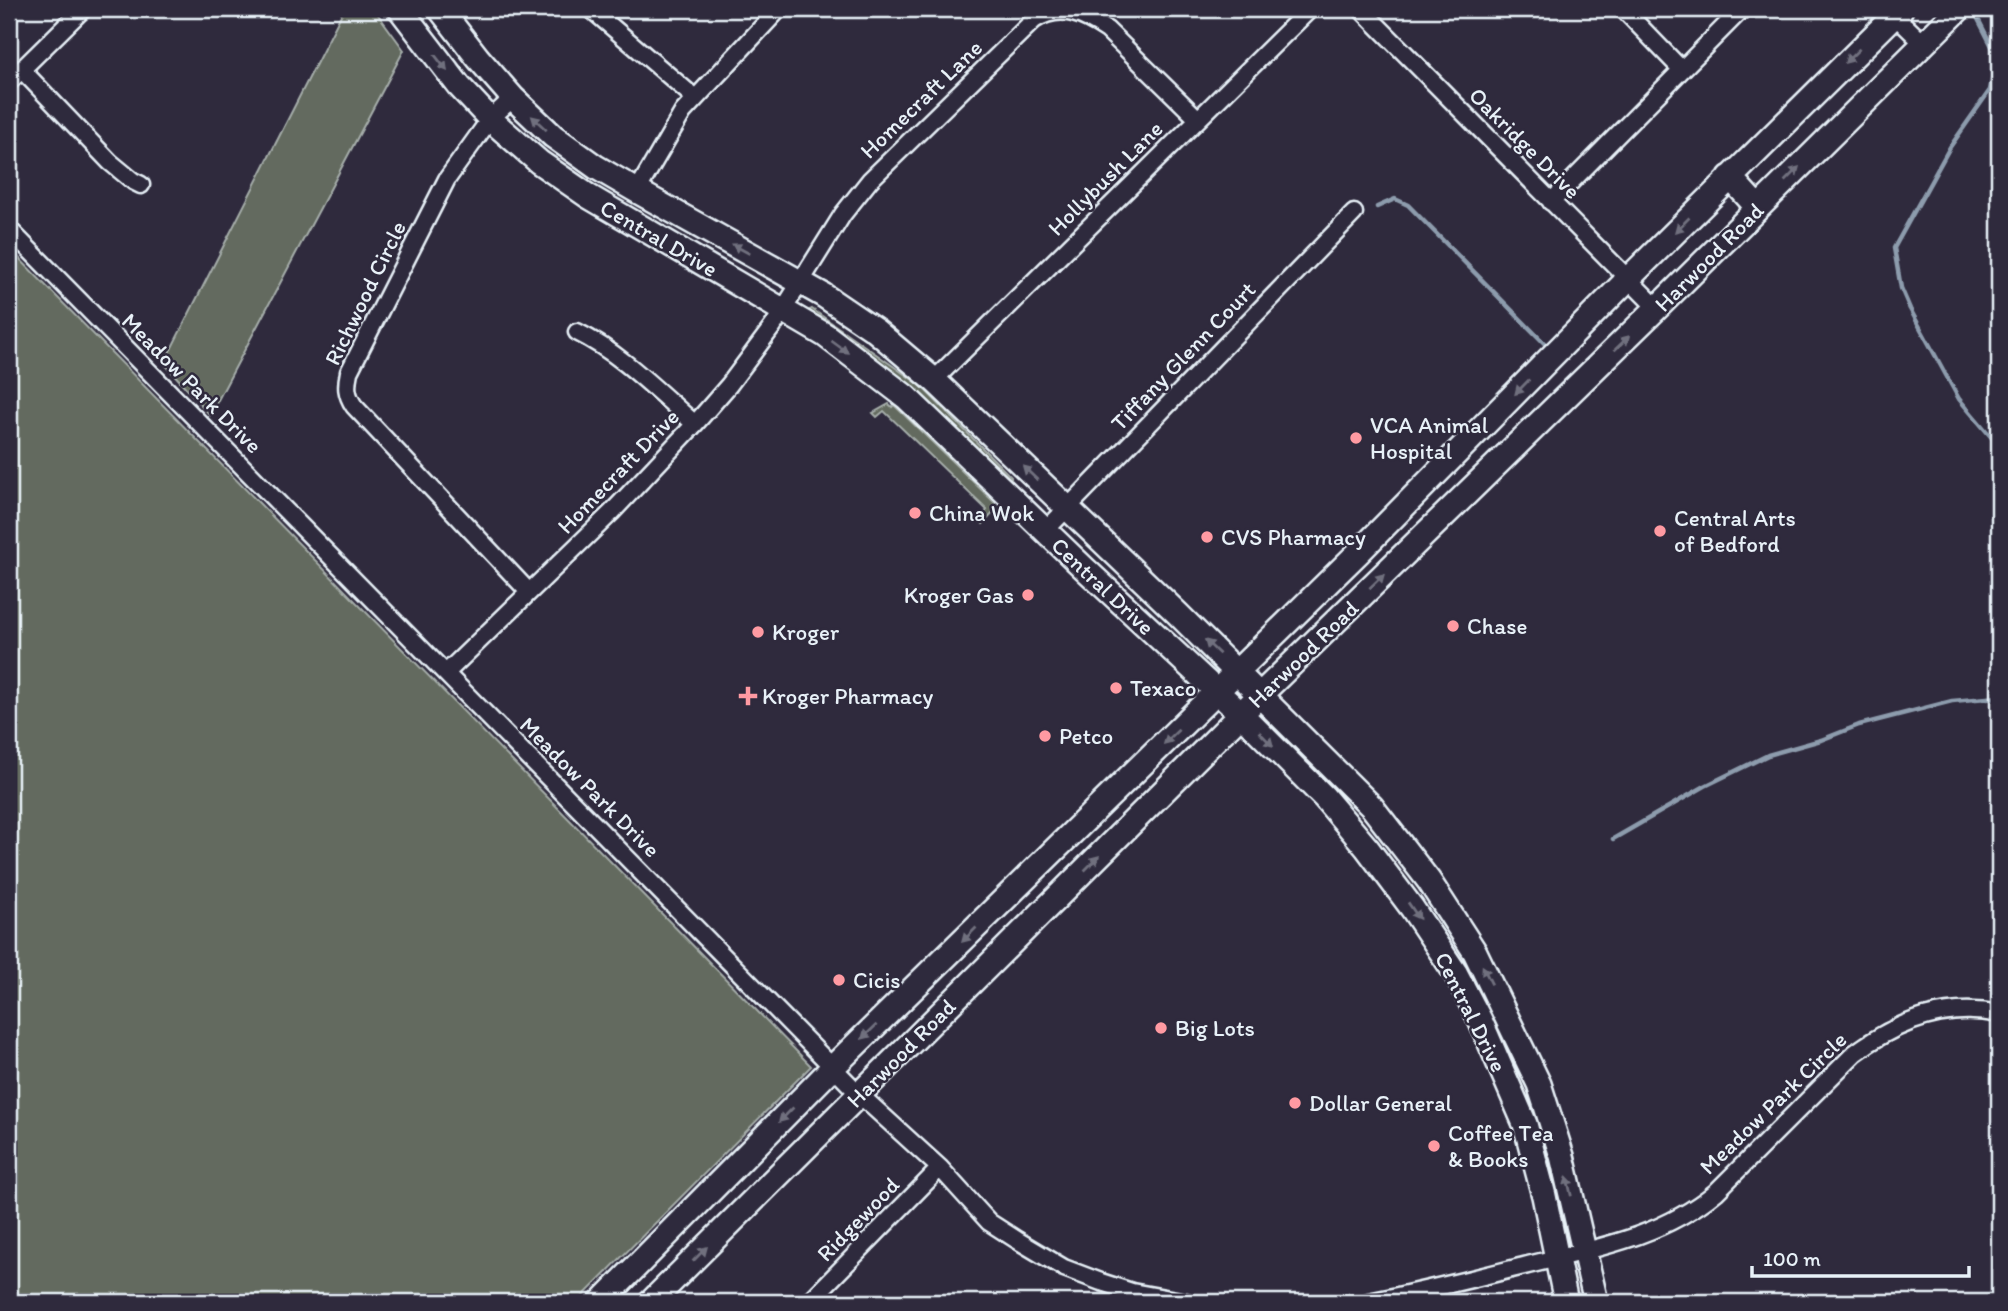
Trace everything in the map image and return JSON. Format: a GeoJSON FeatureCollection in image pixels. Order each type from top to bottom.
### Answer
{"type":"FeatureCollection","features":[{"type":"Feature","properties":{"kind":"main road","name":"Central Drive"},"geometry":{"type":"LineString","coordinates":[[400,9],[459,86],[490,119],[539,162],[588,196],[825,335],[906,397],[1324,797],[1394,884],[1456,974],[1480,1020],[1525,1124],[1544,1196],[1566,1302]]}},
{"type":"Feature","properties":{"kind":"main road","name":"Central Drive"},"geometry":{"type":"LineString","coordinates":[[440,9],[513,98],[553,136],[596,167],[801,283],[876,331],[934,380],[1237,672],[1371,807],[1418,867],[1475,952],[1535,1076],[1562,1156],[1596,1302]]}},
{"type":"Feature","properties":{"kind":"main road","name":"Harwood Road"},"geometry":{"type":"LineString","coordinates":[[651,1302],[1259,696],[1959,9]]}},
{"type":"Feature","properties":{"kind":"main road","name":"Harwood Road"},"geometry":{"type":"LineString","coordinates":[[601,1302],[833,1067],[1441,470],[1894,11]]}},
{"type":"Feature","properties":{"kind":"main road"},"geometry":{"type":"LineString","coordinates":[[1730,177],[1758,208]]}},
{"type":"Feature","properties":{"kind":"main road"},"geometry":{"type":"LineString","coordinates":[[1441,470],[1467,494]]}},
{"type":"Feature","properties":{"kind":"main road"},"geometry":{"type":"LineString","coordinates":[[1394,884],[1418,867]]}},
{"type":"Feature","properties":{"kind":"main road"},"geometry":{"type":"LineString","coordinates":[[1017,887],[1043,911]]}},
{"type":"Feature","properties":{"kind":"main road"},"geometry":{"type":"LineString","coordinates":[[1509,1087],[1535,1076]]}},
{"type":"Feature","properties":{"kind":"street"},"geometry":{"type":"LineString","coordinates":[[9,82],[83,9]]}},
{"type":"Feature","properties":{"kind":"street"},"geometry":{"type":"LineString","coordinates":[[591,9],[695,98]]}},
{"type":"Feature","properties":{"kind":"street"},"geometry":{"type":"LineString","coordinates":[[637,191],[683,113],[779,9]]}},
{"type":"Feature","properties":{"kind":"street","name":"Hollybush Lane"},"geometry":{"type":"LineString","coordinates":[[934,380],[1310,9]]}},
{"type":"Feature","properties":{"kind":"street","name":"Oakridge Drive"},"geometry":{"type":"LineString","coordinates":[[1361,9],[1657,308]]}},
{"type":"Feature","properties":{"kind":"street"},"geometry":{"type":"LineString","coordinates":[[1623,9],[1682,70]]}},
{"type":"Feature","properties":{"kind":"street"},"geometry":{"type":"LineString","coordinates":[[1551,202],[1742,9]]}},
{"type":"Feature","properties":{"kind":"street","name":"Homecraft Lane"},"geometry":{"type":"LineString","coordinates":[[801,283],[843,214],[870,180],[1043,14],[1058,10],[1073,11],[1091,19],[1107,30],[1197,118]]}},
{"type":"Feature","properties":{"kind":"street"},"geometry":{"type":"LineString","coordinates":[[1894,11],[1924,44]]}},
{"type":"Feature","properties":{"kind":"street"},"geometry":{"type":"LineString","coordinates":[[22,71],[110,162],[141,185]]}},
{"type":"Feature","properties":{"kind":"street","name":"Richwood Circle"},"geometry":{"type":"LineString","coordinates":[[513,98],[490,119],[447,179],[349,372],[345,387],[354,406],[529,592]]}},
{"type":"Feature","properties":{"kind":"street","name":"Tiffany Glenn Court"},"geometry":{"type":"LineString","coordinates":[[1045,531],[1354,213]]}},
{"type":"Feature","properties":{"kind":"street","name":"Meadow Park Drive"},"geometry":{"type":"LineString","coordinates":[[9,229],[860,1095],[940,1168],[989,1222],[1064,1268],[1132,1292],[1187,1302]]}},
{"type":"Feature","properties":{"kind":"street","name":"Homecraft Drive"},"geometry":{"type":"LineString","coordinates":[[446,673],[612,512],[695,424],[736,376],[801,283]]}},
{"type":"Feature","properties":{"kind":"street"},"geometry":{"type":"LineString","coordinates":[[577,332],[596,341],[618,358],[695,424]]}},
{"type":"Feature","properties":{"kind":"street","name":"Meadow Park Circle"},"geometry":{"type":"LineString","coordinates":[[1584,1252],[1652,1230],[1696,1209],[1855,1053],[1873,1039],[1900,1024],[1954,1010],[1999,1014]]}},
{"type":"Feature","properties":{"kind":"street","name":"Ridgewood"},"geometry":{"type":"LineString","coordinates":[[809,1302],[940,1168]]}},
{"type":"Feature","properties":{"kind":"street"},"geometry":{"type":"LineString","coordinates":[[1368,1302],[1584,1252]]}},
{"type":"Feature","properties":{"kind":"green space"},"geometry":{"type":"Polygon","coordinates":[[[344,9],[374,9],[404,50],[210,415],[164,363],[344,9]]]}},
{"type":"Feature","properties":{"kind":"green space"},"geometry":{"type":"Polygon","coordinates":[[[9,248],[811,1066],[577,1302],[9,1302],[9,248]]]}},
{"type":"Feature","properties":{"kind":"green space"},"geometry":{"type":"Polygon","coordinates":[[[812,309],[920,385],[1011,477],[1011,482],[878,361],[810,314],[808,311],[812,309]]]}},
{"type":"Feature","properties":{"kind":"green space"},"geometry":{"type":"Polygon","coordinates":[[[889,404],[892,407],[894,405],[995,503],[996,510],[983,524],[979,520],[987,510],[884,411],[877,417],[873,413],[889,404]]]}},
{"type":"Feature","properties":{"kind":"waterway"},"geometry":{"type":"LineString","coordinates":[[1976,15],[1997,56],[1990,90],[1950,147],[1894,248],[1901,288],[1910,309],[1959,399],[1999,446]]}},
{"type":"Feature","properties":{"kind":"waterway"},"geometry":{"type":"LineString","coordinates":[[1377,207],[1395,199],[1408,205],[1551,350]]}},
{"type":"Feature","properties":{"kind":"waterway"},"geometry":{"type":"LineString","coordinates":[[1613,839],[1705,786],[1768,755],[1821,740],[1859,725],[1952,701],[1999,697]]}},
{"type":"Feature","properties":{"kind":"place","name":"VCA Animal Hospital"},"geometry":{"type":"Point","coordinates":[1356,438]}},
{"type":"Feature","properties":{"kind":"place","name":"China Wok"},"geometry":{"type":"Point","coordinates":[915,513]}},
{"type":"Feature","properties":{"kind":"place","name":"Central Arts of Bedford"},"geometry":{"type":"Point","coordinates":[1660,531]}},
{"type":"Feature","properties":{"kind":"place","name":"CVS Pharmacy"},"geometry":{"type":"Point","coordinates":[1207,537]}},
{"type":"Feature","properties":{"kind":"place","name":"Kroger Gas"},"geometry":{"type":"Point","coordinates":[1028,595]}},
{"type":"Feature","properties":{"kind":"place","name":"Chase"},"geometry":{"type":"Point","coordinates":[1453,626]}},
{"type":"Feature","properties":{"kind":"place","name":"Kroger"},"geometry":{"type":"Point","coordinates":[758,632]}},
{"type":"Feature","properties":{"kind":"place","name":"Texaco"},"geometry":{"type":"Point","coordinates":[1116,688]}},
{"type":"Feature","properties":{"kind":"place","name":"Kroger Pharmacy"},"geometry":{"type":"Point","coordinates":[748,696]}},
{"type":"Feature","properties":{"kind":"place","name":"Petco"},"geometry":{"type":"Point","coordinates":[1045,736]}},
{"type":"Feature","properties":{"kind":"place","name":"Cicis"},"geometry":{"type":"Point","coordinates":[839,980]}},
{"type":"Feature","properties":{"kind":"place","name":"Big Lots"},"geometry":{"type":"Point","coordinates":[1161,1028]}},
{"type":"Feature","properties":{"kind":"place","name":"Dollar General"},"geometry":{"type":"Point","coordinates":[1295,1103]}},
{"type":"Feature","properties":{"kind":"place","name":"Coffee Tea & Books"},"geometry":{"type":"Point","coordinates":[1434,1146]}}]}
